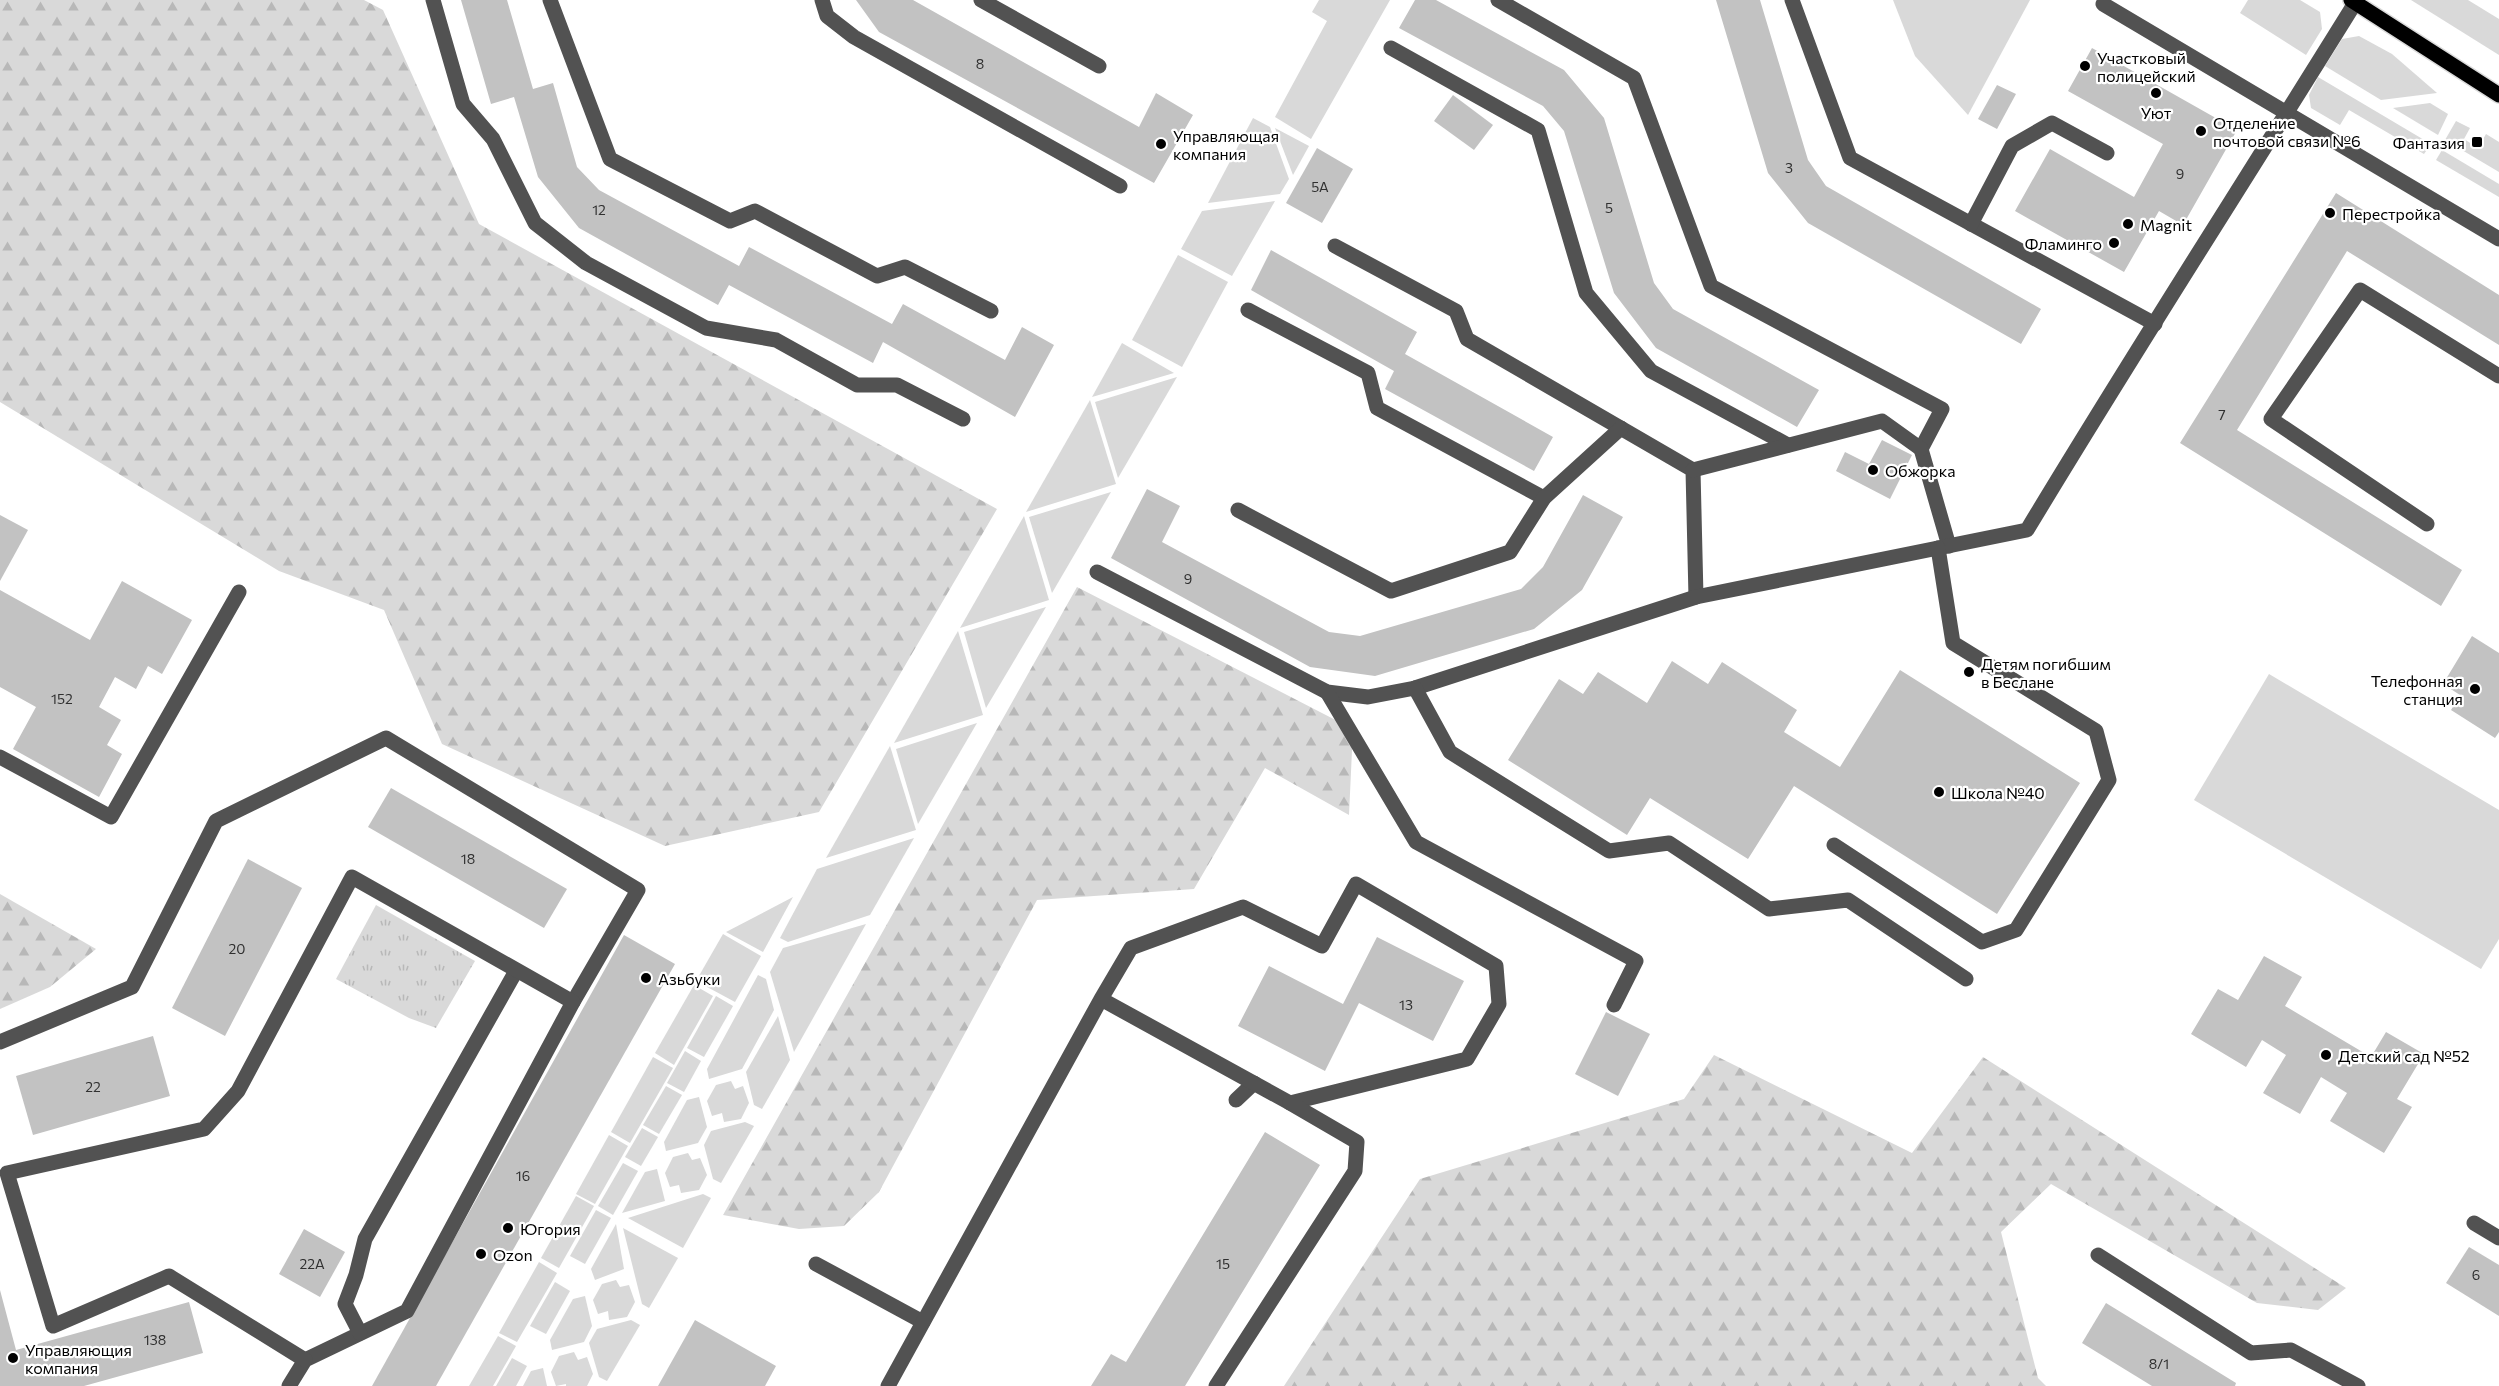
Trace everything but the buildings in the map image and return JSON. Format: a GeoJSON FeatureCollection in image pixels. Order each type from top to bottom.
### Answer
{"type":"FeatureCollection","features":[{"type":"Feature","properties":{"kind":"main road"},"geometry":{"type":"LineString","coordinates":[[2353,1],[2499,95]]}},
{"type":"Feature","properties":{"kind":"lane"},"geometry":{"type":"LineString","coordinates":[[433,0],[463,104],[493,139],[535,223],[586,263],[706,327],[776,340],[857,385],[897,385],[963,419]]}},
{"type":"Feature","properties":{"kind":"lane"},"geometry":{"type":"LineString","coordinates":[[550,0],[610,159],[730,221],[755,211],[877,276],[905,267],[991,311]]}},
{"type":"Feature","properties":{"kind":"lane"},"geometry":{"type":"LineString","coordinates":[[822,0],[827,16],[854,37],[1120,186]]}},
{"type":"Feature","properties":{"kind":"lane"},"geometry":{"type":"LineString","coordinates":[[981,0],[1099,66]]}},
{"type":"Feature","properties":{"kind":"lane"},"geometry":{"type":"LineString","coordinates":[[1498,0],[1634,78],[1711,286],[1942,409],[1921,449],[1944,547],[1953,643],[2096,731],[2109,780],[2016,930],[1982,942],[1834,845]]}},
{"type":"Feature","properties":{"kind":"lane"},"geometry":{"type":"LineString","coordinates":[[1792,0],[1850,158],[2155,324]]}},
{"type":"Feature","properties":{"kind":"lane"},"geometry":{"type":"LineString","coordinates":[[1097,572],[1327,692],[1368,697],[1415,688],[1696,597],[2027,530],[2107,397],[2287,112],[2353,1]]}},
{"type":"Feature","properties":{"kind":"lane"},"geometry":{"type":"LineString","coordinates":[[2103,4],[2499,239]]}},
{"type":"Feature","properties":{"kind":"lane"},"geometry":{"type":"LineString","coordinates":[[1391,48],[1538,130],[1586,293],[1651,371],[1788,445]]}},
{"type":"Feature","properties":{"kind":"lane"},"geometry":{"type":"LineString","coordinates":[[1971,224],[2012,146],[2052,123],[2107,153]]}},
{"type":"Feature","properties":{"kind":"lane"},"geometry":{"type":"LineString","coordinates":[[1335,246],[1456,311],[1467,339],[1693,470],[1882,421],[1921,449]]}},
{"type":"Feature","properties":{"kind":"lane"},"geometry":{"type":"LineString","coordinates":[[2427,524],[2271,419],[2360,290],[2499,376]]}},
{"type":"Feature","properties":{"kind":"lane"},"geometry":{"type":"LineString","coordinates":[[1248,310],[1368,373],[1377,408],[1544,498]]}},
{"type":"Feature","properties":{"kind":"lane"},"geometry":{"type":"LineString","coordinates":[[1238,510],[1391,591],[1510,552],[1544,498],[1621,428]]}},
{"type":"Feature","properties":{"kind":"lane"},"geometry":{"type":"LineString","coordinates":[[1693,470],[1696,597]]}},
{"type":"Feature","properties":{"kind":"lane"},"geometry":{"type":"LineString","coordinates":[[0,757],[111,817],[239,592]]}},
{"type":"Feature","properties":{"kind":"lane"},"geometry":{"type":"LineString","coordinates":[[1415,688],[1450,752],[1609,851],[1669,843],[1769,909],[1848,900],[1966,979]]}},
{"type":"Feature","properties":{"kind":"lane"},"geometry":{"type":"LineString","coordinates":[[1327,692],[1416,842],[1636,961],[1614,1005]]}},
{"type":"Feature","properties":{"kind":"lane"},"geometry":{"type":"LineString","coordinates":[[0,1042],[132,987],[216,821],[386,738],[638,890],[573,1002],[407,1311],[305,1360],[289,1386]]}},
{"type":"Feature","properties":{"kind":"lane"},"geometry":{"type":"LineString","coordinates":[[305,1360],[169,1275],[53,1326],[4,1172],[204,1129],[238,1091],[352,877],[573,1002]]}},
{"type":"Feature","properties":{"kind":"lane"},"geometry":{"type":"LineString","coordinates":[[888,1386],[1131,948],[1243,907],[1322,946],[1356,885],[1496,966],[1498,1004],[1467,1059],[1290,1103]]}},
{"type":"Feature","properties":{"kind":"lane"},"geometry":{"type":"LineString","coordinates":[[360,1333],[345,1304],[356,1275],[365,1239],[516,971]]}},
{"type":"Feature","properties":{"kind":"lane"},"geometry":{"type":"LineString","coordinates":[[1101,999],[1357,1142],[1355,1171],[1216,1386]]}},
{"type":"Feature","properties":{"kind":"lane"},"geometry":{"type":"LineString","coordinates":[[1236,1100],[1254,1083]]}},
{"type":"Feature","properties":{"kind":"lane"},"geometry":{"type":"LineString","coordinates":[[2474,1223],[2499,1238]]}},
{"type":"Feature","properties":{"kind":"lane"},"geometry":{"type":"LineString","coordinates":[[2098,1255],[2252,1353],[2291,1350],[2358,1386]]}},
{"type":"Feature","properties":{"kind":"lane"},"geometry":{"type":"LineString","coordinates":[[816,1264],[923,1322]]}},
{"type":"Feature","properties":{"kind":"green space"},"geometry":{"type":"Polygon","coordinates":[[[0,0],[364,0],[383,10],[479,224],[997,509],[819,812],[665,846],[442,744],[384,610],[279,571],[0,402],[0,0]]]}},
{"type":"Feature","properties":{"kind":"green space"},"geometry":{"type":"Polygon","coordinates":[[[1319,0],[1390,0],[1311,139],[1275,117],[1327,21],[1312,12],[1319,0]]]}},
{"type":"Feature","properties":{"kind":"green space"},"geometry":{"type":"Polygon","coordinates":[[[1893,0],[2030,0],[1968,115],[1915,56],[1893,0]]]}},
{"type":"Feature","properties":{"kind":"green space"},"geometry":{"type":"Polygon","coordinates":[[[2248,0],[2300,0],[2320,12],[2322,29],[2306,55],[2240,13],[2248,0]]]}},
{"type":"Feature","properties":{"kind":"green space"},"geometry":{"type":"Polygon","coordinates":[[[2411,0],[2468,0],[2499,19],[2499,55],[2411,0]]]}},
{"type":"Feature","properties":{"kind":"green space"},"geometry":{"type":"Polygon","coordinates":[[[2359,36],[2392,54],[2437,93],[2381,100],[2325,66],[2342,39],[2359,36]]]}},
{"type":"Feature","properties":{"kind":"green space"},"geometry":{"type":"Polygon","coordinates":[[[2318,77],[2431,144],[2424,154],[2349,110],[2340,125],[2311,108],[2309,95],[2318,77]]]}},
{"type":"Feature","properties":{"kind":"green space"},"geometry":{"type":"Polygon","coordinates":[[[2430,103],[2448,114],[2438,135],[2393,108],[2430,103]]]}},
{"type":"Feature","properties":{"kind":"green space"},"geometry":{"type":"Polygon","coordinates":[[[1253,118],[1270,127],[1289,179],[1280,194],[1208,203],[1253,118]]]}},
{"type":"Feature","properties":{"kind":"green space"},"geometry":{"type":"Polygon","coordinates":[[[2456,121],[2470,128],[2464,139],[2478,148],[2486,134],[2499,142],[2499,172],[2445,140],[2456,121]]]}},
{"type":"Feature","properties":{"kind":"green space"},"geometry":{"type":"Polygon","coordinates":[[[1275,128],[1309,146],[1293,175],[1275,128]]]}},
{"type":"Feature","properties":{"kind":"green space"},"geometry":{"type":"Polygon","coordinates":[[[2442,150],[2499,184],[2499,197],[2436,160],[2442,150]]]}},
{"type":"Feature","properties":{"kind":"green space"},"geometry":{"type":"Polygon","coordinates":[[[1275,201],[1232,276],[1181,249],[1202,211],[1275,201]]]}},
{"type":"Feature","properties":{"kind":"green space"},"geometry":{"type":"Polygon","coordinates":[[[1178,255],[1228,282],[1182,367],[1132,340],[1178,255]]]}},
{"type":"Feature","properties":{"kind":"green space"},"geometry":{"type":"Polygon","coordinates":[[[1122,343],[1174,373],[1092,397],[1122,343]]]}},
{"type":"Feature","properties":{"kind":"green space"},"geometry":{"type":"Polygon","coordinates":[[[1177,377],[1118,478],[1095,402],[1177,377]]]}},
{"type":"Feature","properties":{"kind":"green space"},"geometry":{"type":"Polygon","coordinates":[[[1090,400],[1116,484],[1026,512],[1090,400]]]}},
{"type":"Feature","properties":{"kind":"green space"},"geometry":{"type":"Polygon","coordinates":[[[1111,492],[1052,593],[1029,517],[1111,492]]]}},
{"type":"Feature","properties":{"kind":"green space"},"geometry":{"type":"Polygon","coordinates":[[[1024,516],[1049,600],[960,628],[1024,516]]]}},
{"type":"Feature","properties":{"kind":"green space"},"geometry":{"type":"Polygon","coordinates":[[[1077,587],[1353,729],[1349,815],[1265,768],[1194,889],[1037,900],[879,1192],[844,1226],[799,1229],[723,1215],[1077,587]]]}},
{"type":"Feature","properties":{"kind":"green space"},"geometry":{"type":"Polygon","coordinates":[[[1046,607],[986,708],[964,632],[1046,607]]]}},
{"type":"Feature","properties":{"kind":"green space"},"geometry":{"type":"Polygon","coordinates":[[[958,631],[983,715],[894,743],[958,631]]]}},
{"type":"Feature","properties":{"kind":"green space"},"geometry":{"type":"Polygon","coordinates":[[[2269,674],[2499,810],[2499,939],[2481,969],[2194,800],[2269,674]]]}},
{"type":"Feature","properties":{"kind":"green space"},"geometry":{"type":"Polygon","coordinates":[[[977,723],[918,824],[896,749],[977,723]]]}},
{"type":"Feature","properties":{"kind":"green space"},"geometry":{"type":"Polygon","coordinates":[[[890,746],[916,830],[826,858],[890,746]]]}},
{"type":"Feature","properties":{"kind":"green space"},"geometry":{"type":"Polygon","coordinates":[[[914,838],[870,915],[788,942],[780,938],[817,869],[914,838]]]}},
{"type":"Feature","properties":{"kind":"green space"},"geometry":{"type":"Polygon","coordinates":[[[0,894],[96,949],[50,987],[0,1009],[0,894]]]}},
{"type":"Feature","properties":{"kind":"green space"},"geometry":{"type":"Polygon","coordinates":[[[793,897],[763,952],[726,932],[793,897]]]}},
{"type":"Feature","properties":{"kind":"green space"},"geometry":{"type":"Polygon","coordinates":[[[376,905],[475,961],[436,1028],[409,1018],[336,979],[376,905]]]}},
{"type":"Feature","properties":{"kind":"green space"},"geometry":{"type":"Polygon","coordinates":[[[866,924],[794,1052],[770,972],[783,948],[866,924]]]}},
{"type":"Feature","properties":{"kind":"green space"},"geometry":{"type":"Polygon","coordinates":[[[723,934],[761,956],[735,1002],[696,981],[723,934]]]}},
{"type":"Feature","properties":{"kind":"green space"},"geometry":{"type":"Polygon","coordinates":[[[758,975],[766,979],[774,1010],[742,1069],[709,1079],[707,1069],[758,975]]]}},
{"type":"Feature","properties":{"kind":"green space"},"geometry":{"type":"Polygon","coordinates":[[[694,985],[713,996],[674,1065],[655,1053],[694,985]]]}},
{"type":"Feature","properties":{"kind":"green space"},"geometry":{"type":"Polygon","coordinates":[[[716,996],[733,1006],[704,1057],[687,1048],[716,996]]]}},
{"type":"Feature","properties":{"kind":"green space"},"geometry":{"type":"Polygon","coordinates":[[[778,1016],[790,1060],[762,1109],[754,1105],[746,1072],[778,1016]]]}},
{"type":"Feature","properties":{"kind":"green space"},"geometry":{"type":"Polygon","coordinates":[[[685,1051],[701,1061],[684,1092],[667,1083],[685,1051]]]}},
{"type":"Feature","properties":{"kind":"green space"},"geometry":{"type":"Polygon","coordinates":[[[1714,1055],[1912,1153],[1983,1057],[2346,1288],[2318,1310],[2257,1303],[2051,1184],[2001,1232],[2038,1378],[2046,1386],[1284,1386],[1420,1179],[1684,1099],[1714,1055]]]}},
{"type":"Feature","properties":{"kind":"green space"},"geometry":{"type":"Polygon","coordinates":[[[653,1057],[673,1068],[630,1143],[611,1132],[653,1057]]]}},
{"type":"Feature","properties":{"kind":"green space"},"geometry":{"type":"Polygon","coordinates":[[[731,1081],[735,1089],[743,1086],[749,1103],[741,1119],[724,1122],[722,1113],[712,1116],[707,1101],[716,1085],[731,1081]]]}},
{"type":"Feature","properties":{"kind":"green space"},"geometry":{"type":"Polygon","coordinates":[[[666,1086],[682,1095],[659,1134],[643,1125],[666,1086]]]}},
{"type":"Feature","properties":{"kind":"green space"},"geometry":{"type":"Polygon","coordinates":[[[699,1097],[707,1127],[698,1143],[666,1151],[664,1142],[687,1100],[699,1097]]]}},
{"type":"Feature","properties":{"kind":"green space"},"geometry":{"type":"Polygon","coordinates":[[[745,1122],[754,1126],[721,1183],[713,1179],[704,1145],[711,1131],[745,1122]]]}},
{"type":"Feature","properties":{"kind":"green space"},"geometry":{"type":"Polygon","coordinates":[[[642,1128],[658,1137],[641,1166],[625,1157],[642,1128]]]}},
{"type":"Feature","properties":{"kind":"green space"},"geometry":{"type":"Polygon","coordinates":[[[609,1135],[628,1146],[595,1204],[576,1194],[609,1135]]]}},
{"type":"Feature","properties":{"kind":"green space"},"geometry":{"type":"Polygon","coordinates":[[[688,1153],[692,1160],[700,1158],[707,1175],[699,1190],[681,1193],[679,1185],[670,1187],[665,1173],[673,1157],[688,1153]]]}},
{"type":"Feature","properties":{"kind":"green space"},"geometry":{"type":"Polygon","coordinates":[[[623,1163],[638,1171],[613,1215],[598,1206],[623,1163]]]}},
{"type":"Feature","properties":{"kind":"green space"},"geometry":{"type":"Polygon","coordinates":[[[657,1169],[665,1201],[622,1213],[645,1172],[657,1169]]]}},
{"type":"Feature","properties":{"kind":"green space"},"geometry":{"type":"Polygon","coordinates":[[[703,1194],[711,1198],[683,1248],[628,1218],[703,1194]]]}},
{"type":"Feature","properties":{"kind":"green space"},"geometry":{"type":"Polygon","coordinates":[[[576,1196],[594,1206],[559,1268],[541,1258],[576,1196]]]}},
{"type":"Feature","properties":{"kind":"green space"},"geometry":{"type":"Polygon","coordinates":[[[596,1210],[611,1218],[585,1264],[570,1256],[596,1210]]]}},
{"type":"Feature","properties":{"kind":"green space"},"geometry":{"type":"Polygon","coordinates":[[[616,1224],[624,1269],[595,1280],[591,1269],[616,1224]]]}},
{"type":"Feature","properties":{"kind":"green space"},"geometry":{"type":"Polygon","coordinates":[[[623,1228],[678,1258],[649,1308],[642,1304],[623,1228]]]}},
{"type":"Feature","properties":{"kind":"green space"},"geometry":{"type":"Polygon","coordinates":[[[539,1262],[557,1273],[517,1342],[499,1333],[539,1262]]]}},
{"type":"Feature","properties":{"kind":"green space"},"geometry":{"type":"Polygon","coordinates":[[[616,1280],[620,1287],[629,1285],[635,1302],[627,1317],[609,1320],[608,1311],[598,1314],[593,1300],[602,1284],[616,1280]]]}},
{"type":"Feature","properties":{"kind":"green space"},"geometry":{"type":"Polygon","coordinates":[[[555,1282],[570,1291],[546,1334],[530,1326],[555,1282]]]}},
{"type":"Feature","properties":{"kind":"green space"},"geometry":{"type":"Polygon","coordinates":[[[585,1296],[592,1326],[584,1342],[552,1350],[550,1340],[573,1299],[585,1296]]]}},
{"type":"Feature","properties":{"kind":"green space"},"geometry":{"type":"Polygon","coordinates":[[[631,1320],[640,1325],[607,1381],[599,1377],[589,1343],[597,1329],[631,1320]]]}},
{"type":"Feature","properties":{"kind":"green space"},"geometry":{"type":"Polygon","coordinates":[[[498,1336],[516,1346],[493,1386],[469,1386],[498,1336]]]}},
{"type":"Feature","properties":{"kind":"green space"},"geometry":{"type":"Polygon","coordinates":[[[574,1352],[578,1360],[587,1357],[593,1374],[587,1386],[566,1386],[566,1384],[556,1386],[551,1372],[559,1356],[574,1352]]]}},
{"type":"Feature","properties":{"kind":"green space"},"geometry":{"type":"Polygon","coordinates":[[[512,1358],[527,1366],[516,1386],[496,1386],[512,1358]]]}},
{"type":"Feature","properties":{"kind":"green space"},"geometry":{"type":"Polygon","coordinates":[[[543,1368],[547,1386],[523,1386],[531,1371],[543,1368]]]}},
{"type":"Feature","properties":{"kind":"place","name":"Участковый полицейский"},"geometry":{"type":"Point","coordinates":[2085,66]}},
{"type":"Feature","properties":{"kind":"place","name":"Уют"},"geometry":{"type":"Point","coordinates":[2156,93]}},
{"type":"Feature","properties":{"kind":"place","name":"Отделение почтовой связи №6"},"geometry":{"type":"Point","coordinates":[2201,131]}},
{"type":"Feature","properties":{"kind":"place","name":"Фантазия"},"geometry":{"type":"Point","coordinates":[2477,142]}},
{"type":"Feature","properties":{"kind":"place","name":"Управляющая компания"},"geometry":{"type":"Point","coordinates":[1161,144]}},
{"type":"Feature","properties":{"kind":"place","name":"Перестройка"},"geometry":{"type":"Point","coordinates":[2330,213]}},
{"type":"Feature","properties":{"kind":"place","name":"Magnit"},"geometry":{"type":"Point","coordinates":[2128,224]}},
{"type":"Feature","properties":{"kind":"place","name":"Фламинго"},"geometry":{"type":"Point","coordinates":[2114,243]}},
{"type":"Feature","properties":{"kind":"place","name":"Обжорка"},"geometry":{"type":"Point","coordinates":[1873,470]}},
{"type":"Feature","properties":{"kind":"place","name":"Детям погибшим в Беслане"},"geometry":{"type":"Point","coordinates":[1969,672]}},
{"type":"Feature","properties":{"kind":"place","name":"Телефонная станция"},"geometry":{"type":"Point","coordinates":[2475,689]}},
{"type":"Feature","properties":{"kind":"place","name":"Школа №40"},"geometry":{"type":"Point","coordinates":[1939,792]}},
{"type":"Feature","properties":{"kind":"place","name":"Азьбуки"},"geometry":{"type":"Point","coordinates":[646,978]}},
{"type":"Feature","properties":{"kind":"place","name":"Детский сад №52"},"geometry":{"type":"Point","coordinates":[2326,1055]}},
{"type":"Feature","properties":{"kind":"place","name":"Югория"},"geometry":{"type":"Point","coordinates":[508,1228]}},
{"type":"Feature","properties":{"kind":"place","name":"Ozon"},"geometry":{"type":"Point","coordinates":[481,1254]}},
{"type":"Feature","properties":{"kind":"place","name":"Управляющия компания"},"geometry":{"type":"Point","coordinates":[13,1358]}}]}
